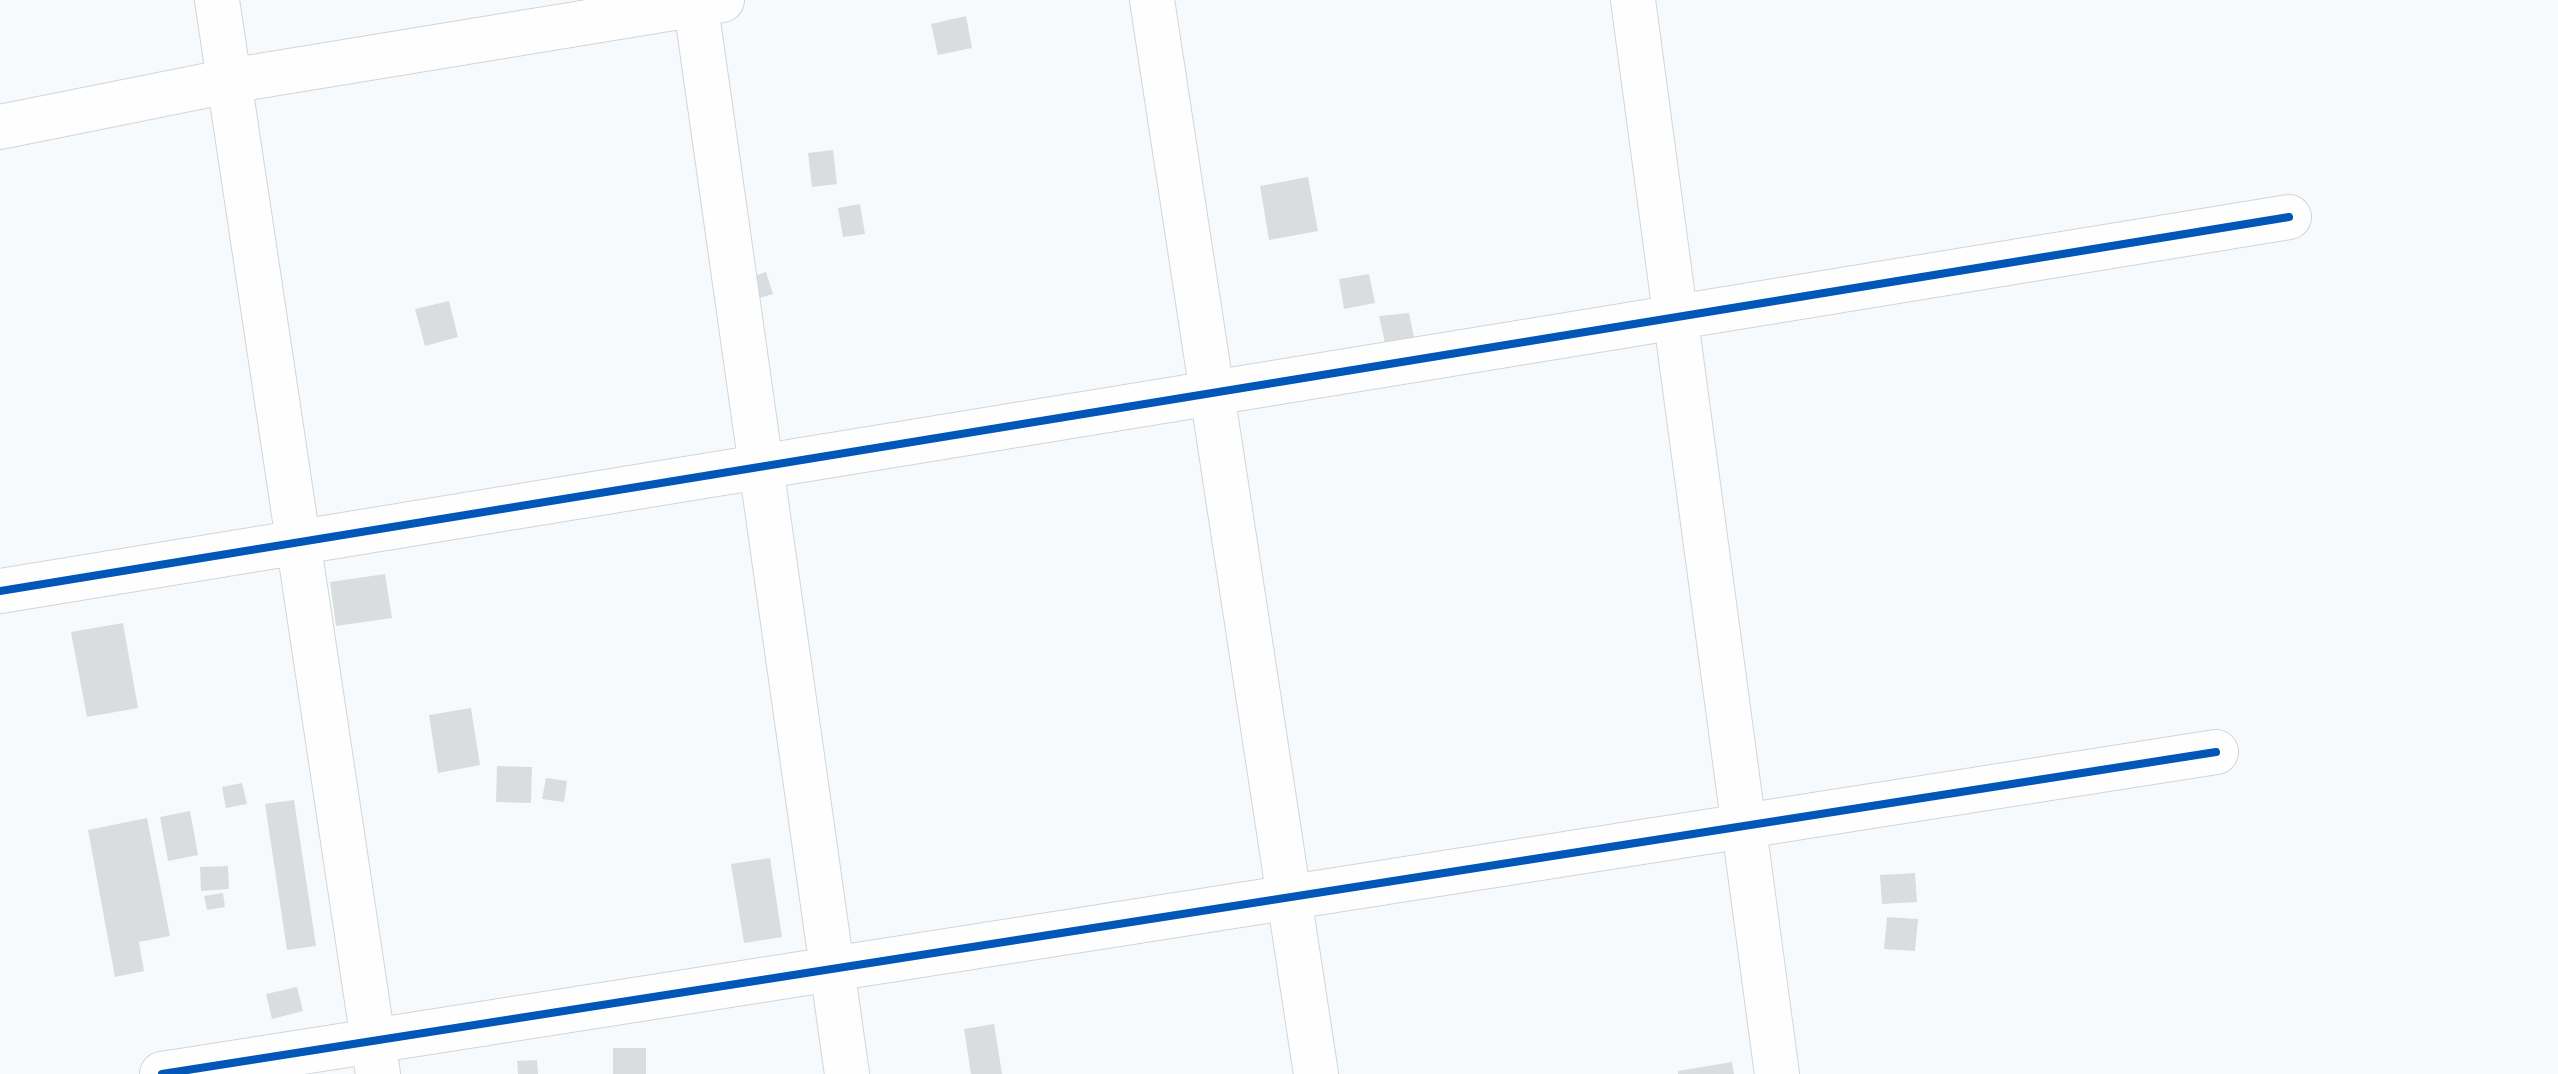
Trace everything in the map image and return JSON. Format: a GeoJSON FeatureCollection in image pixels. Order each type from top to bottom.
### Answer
{"type":"FeatureCollection","features":[{"type":"Feature","properties":{"kind":"street"},"geometry":{"type":"LineString","coordinates":[[217,0],[375,1057]]}},
{"type":"Feature","properties":{"kind":"street"},"geometry":{"type":"LineString","coordinates":[[1152,0],[1316,1074]]}},
{"type":"Feature","properties":{"kind":"street"},"geometry":{"type":"LineString","coordinates":[[1633,0],[1777,1074]]}},
{"type":"Feature","properties":{"kind":"street"},"geometry":{"type":"LineString","coordinates":[[0,127],[229,81],[705,2],[761,467],[847,1074]]}},
{"type":"Feature","properties":{"kind":"street"},"geometry":{"type":"LineString","coordinates":[[0,591],[2289,217]]}},
{"type":"Feature","properties":{"kind":"street"},"geometry":{"type":"LineString","coordinates":[[162,1074],[375,1057],[832,969],[2216,752]]}},
{"type":"Feature","properties":{"kind":"building"},"geometry":{"type":"Polygon","coordinates":[[[966,16],[972,48],[938,55],[931,24],[966,16]]]}},
{"type":"Feature","properties":{"kind":"building"},"geometry":{"type":"Polygon","coordinates":[[[833,150],[837,184],[812,187],[808,153],[833,150]]]}},
{"type":"Feature","properties":{"kind":"building"},"geometry":{"type":"Polygon","coordinates":[[[1308,177],[1318,231],[1269,240],[1260,186],[1308,177]]]}},
{"type":"Feature","properties":{"kind":"building"},"geometry":{"type":"Polygon","coordinates":[[[860,204],[865,234],[843,237],[838,208],[860,204]]]}},
{"type":"Feature","properties":{"kind":"building"},"geometry":{"type":"Polygon","coordinates":[[[766,272],[773,294],[746,302],[739,281],[766,272]]]}},
{"type":"Feature","properties":{"kind":"building"},"geometry":{"type":"Polygon","coordinates":[[[1369,274],[1375,303],[1344,309],[1339,279],[1369,274]]]}},
{"type":"Feature","properties":{"kind":"building"},"geometry":{"type":"Polygon","coordinates":[[[449,301],[458,337],[425,346],[415,309],[449,301]]]}},
{"type":"Feature","properties":{"kind":"building"},"geometry":{"type":"Polygon","coordinates":[[[1409,313],[1415,342],[1386,348],[1379,316],[1409,313]]]}},
{"type":"Feature","properties":{"kind":"building"},"geometry":{"type":"Polygon","coordinates":[[[385,574],[392,618],[336,626],[330,582],[385,574]]]}},
{"type":"Feature","properties":{"kind":"building"},"geometry":{"type":"Polygon","coordinates":[[[123,623],[138,708],[87,717],[71,632],[123,623]]]}},
{"type":"Feature","properties":{"kind":"building"},"geometry":{"type":"Polygon","coordinates":[[[471,708],[480,765],[438,773],[429,715],[471,708]]]}},
{"type":"Feature","properties":{"kind":"building"},"geometry":{"type":"Polygon","coordinates":[[[497,766],[532,767],[531,803],[496,802],[497,766]]]}},
{"type":"Feature","properties":{"kind":"building"},"geometry":{"type":"Polygon","coordinates":[[[546,778],[567,781],[564,802],[542,799],[546,778]]]}},
{"type":"Feature","properties":{"kind":"building"},"geometry":{"type":"Polygon","coordinates":[[[242,783],[247,804],[226,808],[222,787],[242,783]]]}},
{"type":"Feature","properties":{"kind":"building"},"geometry":{"type":"Polygon","coordinates":[[[294,800],[316,946],[287,950],[265,804],[294,800]]]}},
{"type":"Feature","properties":{"kind":"building"},"geometry":{"type":"Polygon","coordinates":[[[190,811],[198,855],[168,861],[160,817],[190,811]]]}},
{"type":"Feature","properties":{"kind":"building"},"geometry":{"type":"Polygon","coordinates":[[[147,818],[170,936],[139,942],[144,971],[115,977],[88,830],[147,818]]]}},
{"type":"Feature","properties":{"kind":"building"},"geometry":{"type":"Polygon","coordinates":[[[770,858],[782,937],[744,943],[731,864],[770,858]]]}},
{"type":"Feature","properties":{"kind":"building"},"geometry":{"type":"Polygon","coordinates":[[[228,866],[229,889],[201,891],[200,867],[228,866]]]}},
{"type":"Feature","properties":{"kind":"building"},"geometry":{"type":"Polygon","coordinates":[[[1915,873],[1917,902],[1882,904],[1880,875],[1915,873]]]}},
{"type":"Feature","properties":{"kind":"building"},"geometry":{"type":"Polygon","coordinates":[[[223,893],[225,907],[207,910],[204,896],[223,893]]]}},
{"type":"Feature","properties":{"kind":"building"},"geometry":{"type":"Polygon","coordinates":[[[1887,917],[1918,919],[1915,951],[1884,949],[1887,917]]]}},
{"type":"Feature","properties":{"kind":"building"},"geometry":{"type":"Polygon","coordinates":[[[297,987],[303,1011],[272,1019],[266,994],[297,987]]]}},
{"type":"Feature","properties":{"kind":"building"},"geometry":{"type":"Polygon","coordinates":[[[994,1024],[1002,1074],[971,1074],[964,1029],[994,1024]]]}},
{"type":"Feature","properties":{"kind":"building"},"geometry":{"type":"Polygon","coordinates":[[[613,1048],[646,1048],[646,1074],[613,1074],[613,1048]]]}},
{"type":"Feature","properties":{"kind":"building"},"geometry":{"type":"Polygon","coordinates":[[[537,1060],[538,1074],[518,1074],[517,1061],[537,1060]]]}},
{"type":"Feature","properties":{"kind":"building"},"geometry":{"type":"Polygon","coordinates":[[[1732,1062],[1734,1074],[1678,1074],[1678,1071],[1732,1062]]]}},
{"type":"Feature","properties":{"kind":"cycle path"},"geometry":{"type":"LineString","coordinates":[[0,591],[2289,217]]}},
{"type":"Feature","properties":{"kind":"cycle path"},"geometry":{"type":"LineString","coordinates":[[162,1074],[2216,752]]}}]}
